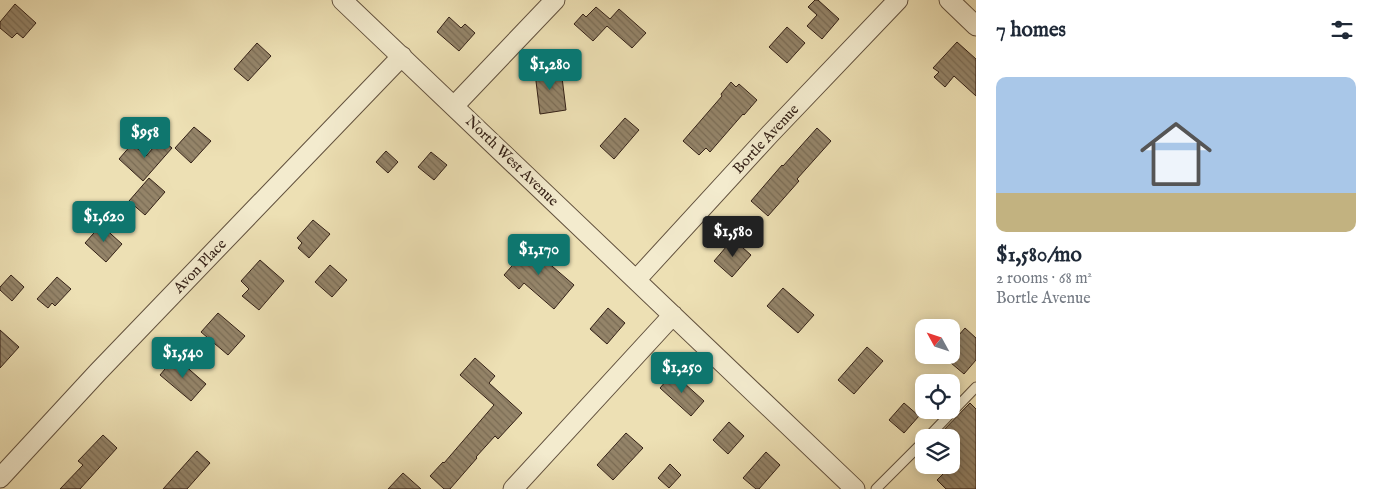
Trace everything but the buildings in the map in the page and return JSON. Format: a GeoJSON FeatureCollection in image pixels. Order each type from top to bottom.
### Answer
{"type":"FeatureCollection","features":[{"type":"Feature","properties":{"kind":"street","name":"North West Avenue"},"geometry":{"type":"LineString","coordinates":[[342,0],[674,315],[850,488]]}},
{"type":"Feature","properties":{"kind":"street"},"geometry":{"type":"LineString","coordinates":[[454,106],[554,0]]}},
{"type":"Feature","properties":{"kind":"street","name":"Bortle Avenue"},"geometry":{"type":"LineString","coordinates":[[636,280],[770,134],[898,0]]}},
{"type":"Feature","properties":{"kind":"street"},"geometry":{"type":"LineString","coordinates":[[949,0],[976,26]]}},
{"type":"Feature","properties":{"kind":"street","name":"Avon Place"},"geometry":{"type":"LineString","coordinates":[[0,478],[98,372],[402,56]]}},
{"type":"Feature","properties":{"kind":"street"},"geometry":{"type":"LineString","coordinates":[[513,489],[674,315]]}},
{"type":"Feature","properties":{"kind":"lane"},"geometry":{"type":"LineString","coordinates":[[936,429],[976,387]]}},
{"type":"Feature","properties":{"kind":"lane"},"geometry":{"type":"LineString","coordinates":[[876,489],[915,450]]}}]}
